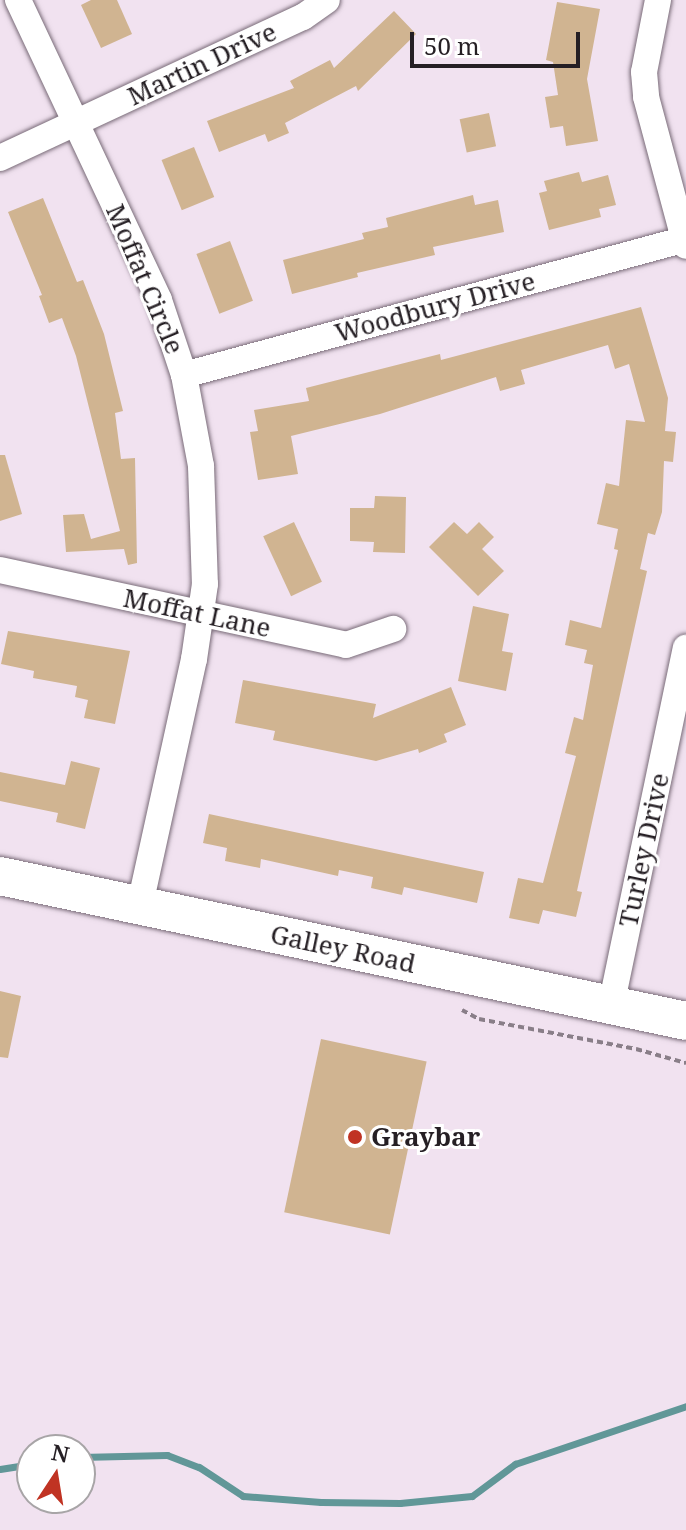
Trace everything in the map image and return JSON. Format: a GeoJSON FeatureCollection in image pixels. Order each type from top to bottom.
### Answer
{"type":"FeatureCollection","features":[{"type":"Feature","properties":{"kind":"main road","name":"Galley Road"},"geometry":{"type":"LineString","coordinates":[[0,876],[686,1021]]}},
{"type":"Feature","properties":{"kind":"street","name":"Moffat Circle"},"geometry":{"type":"LineString","coordinates":[[18,0],[159,300],[184,375],[195,421],[206,511],[205,584],[194,659],[140,905]]}},
{"type":"Feature","properties":{"kind":"street","name":"Martin Drive"},"geometry":{"type":"LineString","coordinates":[[0,158],[303,17],[327,0]]}},
{"type":"Feature","properties":{"kind":"street"},"geometry":{"type":"LineString","coordinates":[[658,0],[644,72],[646,97],[685,241]]}},
{"type":"Feature","properties":{"kind":"street","name":"Woodbury Drive"},"geometry":{"type":"LineString","coordinates":[[184,375],[685,241]]}},
{"type":"Feature","properties":{"kind":"street","name":"Moffat Lane"},"geometry":{"type":"LineString","coordinates":[[0,570],[346,645],[393,629]]}},
{"type":"Feature","properties":{"kind":"street","name":"Turley Drive"},"geometry":{"type":"LineString","coordinates":[[611,1006],[686,648]]}},
{"type":"Feature","properties":{"kind":"path"},"geometry":{"type":"LineString","coordinates":[[462,1010],[479,1019],[636,1049],[686,1063]]}},
{"type":"Feature","properties":{"kind":"building"},"geometry":{"type":"Polygon","coordinates":[[[91,0],[117,0],[132,34],[101,48],[81,5],[91,0]]]}},
{"type":"Feature","properties":{"kind":"building"},"geometry":{"type":"Polygon","coordinates":[[[557,2],[600,9],[587,79],[598,141],[566,146],[563,126],[550,128],[545,97],[558,95],[553,62],[546,60],[557,2]]]}},
{"type":"Feature","properties":{"kind":"building"},"geometry":{"type":"Polygon","coordinates":[[[394,11],[416,34],[358,91],[356,86],[285,123],[289,133],[268,142],[265,134],[219,152],[207,121],[294,88],[290,81],[330,60],[334,68],[394,11]]]}},
{"type":"Feature","properties":{"kind":"building"},"geometry":{"type":"Polygon","coordinates":[[[489,113],[496,146],[467,152],[460,119],[489,113]]]}},
{"type":"Feature","properties":{"kind":"building"},"geometry":{"type":"Polygon","coordinates":[[[194,147],[214,197],[182,210],[162,160],[194,147]]]}},
{"type":"Feature","properties":{"kind":"building"},"geometry":{"type":"Polygon","coordinates":[[[579,172],[582,182],[608,175],[616,205],[599,209],[601,217],[549,230],[539,193],[547,191],[544,181],[579,172]]]}},
{"type":"Feature","properties":{"kind":"building"},"geometry":{"type":"Polygon","coordinates":[[[473,195],[475,205],[498,200],[504,232],[433,247],[435,255],[357,273],[358,277],[292,294],[283,260],[364,239],[362,233],[388,227],[386,218],[473,195]]]}},
{"type":"Feature","properties":{"kind":"building"},"geometry":{"type":"Polygon","coordinates":[[[43,198],[77,282],[83,280],[104,334],[123,411],[115,413],[121,459],[135,458],[137,563],[128,565],[124,549],[66,552],[63,515],[84,514],[91,539],[120,531],[76,356],[62,318],[49,323],[39,296],[42,295],[8,212],[43,198]]]}},
{"type":"Feature","properties":{"kind":"building"},"geometry":{"type":"Polygon","coordinates":[[[230,241],[253,301],[219,314],[196,254],[230,241]]]}},
{"type":"Feature","properties":{"kind":"building"},"geometry":{"type":"Polygon","coordinates":[[[641,307],[668,398],[665,431],[676,432],[673,462],[664,461],[662,512],[655,535],[648,533],[640,569],[647,571],[577,891],[582,892],[576,917],[543,910],[539,924],[509,918],[518,878],[543,883],[576,756],[565,753],[574,717],[583,720],[593,665],[584,663],[587,650],[565,645],[570,620],[601,628],[618,550],[614,549],[618,529],[597,524],[606,483],[619,486],[626,420],[645,422],[629,364],[615,369],[608,345],[521,370],[525,384],[500,391],[496,377],[380,414],[291,436],[298,474],[258,480],[250,432],[258,431],[254,410],[309,401],[306,388],[440,354],[441,360],[641,307]]]}},
{"type":"Feature","properties":{"kind":"building"},"geometry":{"type":"Polygon","coordinates":[[[0,455],[5,455],[22,514],[0,521],[0,455]]]}},
{"type":"Feature","properties":{"kind":"building"},"geometry":{"type":"Polygon","coordinates":[[[375,496],[406,497],[405,553],[373,552],[374,542],[350,541],[350,508],[374,508],[375,496]]]}},
{"type":"Feature","properties":{"kind":"building"},"geometry":{"type":"Polygon","coordinates":[[[294,522],[322,582],[291,596],[263,536],[294,522]]]}},
{"type":"Feature","properties":{"kind":"building"},"geometry":{"type":"Polygon","coordinates":[[[454,522],[467,534],[479,522],[494,537],[482,549],[504,571],[478,596],[429,547],[454,522]]]}},
{"type":"Feature","properties":{"kind":"building"},"geometry":{"type":"Polygon","coordinates":[[[473,606],[509,614],[502,651],[513,653],[506,691],[458,681],[473,606]]]}},
{"type":"Feature","properties":{"kind":"building"},"geometry":{"type":"Polygon","coordinates":[[[8,631],[130,651],[115,724],[84,718],[88,700],[75,697],[77,686],[33,678],[34,671],[1,664],[8,631]]]}},
{"type":"Feature","properties":{"kind":"building"},"geometry":{"type":"Polygon","coordinates":[[[243,680],[376,704],[373,718],[451,687],[466,725],[444,734],[447,742],[419,753],[418,749],[376,761],[273,740],[275,731],[235,723],[243,680]]]}},
{"type":"Feature","properties":{"kind":"building"},"geometry":{"type":"Polygon","coordinates":[[[71,761],[100,768],[85,829],[56,822],[58,813],[0,801],[0,772],[65,785],[71,761]]]}},
{"type":"Feature","properties":{"kind":"building"},"geometry":{"type":"Polygon","coordinates":[[[209,814],[484,872],[477,903],[404,887],[402,895],[371,888],[373,877],[339,870],[338,876],[261,859],[260,868],[225,861],[227,848],[203,843],[209,814]]]}},
{"type":"Feature","properties":{"kind":"building"},"geometry":{"type":"Polygon","coordinates":[[[0,991],[21,996],[8,1058],[0,1057],[0,991]]]}},
{"type":"Feature","properties":{"kind":"building","name":"Graybar"},"geometry":{"type":"Polygon","coordinates":[[[321,1039],[427,1061],[390,1235],[284,1212],[321,1039]]]}},
{"type":"Feature","properties":{"kind":"waterway"},"geometry":{"type":"LineString","coordinates":[[96,1457],[167,1455],[199,1467],[243,1496],[321,1502],[400,1503],[472,1496],[515,1464],[686,1406]]}},
{"type":"Feature","properties":{"kind":"waterway"},"geometry":{"type":"LineString","coordinates":[[0,1469],[16,1466]]}},
{"type":"Feature","properties":{"kind":"place","name":"Graybar"},"geometry":{"type":"Point","coordinates":[355,1137]}}]}
